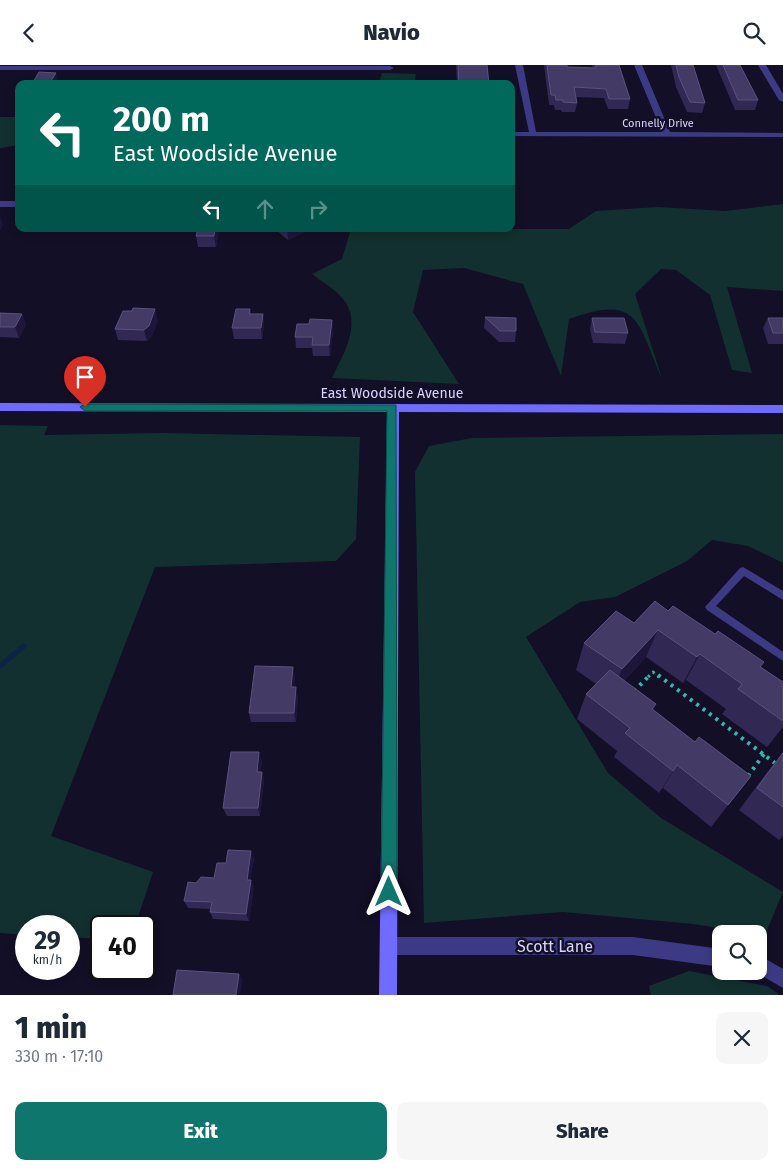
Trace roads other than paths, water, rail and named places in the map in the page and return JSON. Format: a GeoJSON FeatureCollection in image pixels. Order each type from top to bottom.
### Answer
{"type":"FeatureCollection","features":[{"type":"Feature","properties":{"kind":"main road","name":"East Woodside Avenue"},"geometry":{"type":"LineString","coordinates":[[0,407],[783,409]]}},
{"type":"Feature","properties":{"kind":"main road"},"geometry":{"type":"LineString","coordinates":[[388,995],[392,408]]}},
{"type":"Feature","properties":{"kind":"street"},"geometry":{"type":"LineString","coordinates":[[519,65],[533,134]]}},
{"type":"Feature","properties":{"kind":"street"},"geometry":{"type":"LineString","coordinates":[[638,65],[667,135]]}},
{"type":"Feature","properties":{"kind":"street"},"geometry":{"type":"LineString","coordinates":[[762,65],[783,100]]}},
{"type":"Feature","properties":{"kind":"street"},"geometry":{"type":"LineString","coordinates":[[0,68],[390,68]]}},
{"type":"Feature","properties":{"kind":"street","name":"Connelly Drive"},"geometry":{"type":"LineString","coordinates":[[515,134],[783,135]]}},
{"type":"Feature","properties":{"kind":"street"},"geometry":{"type":"LineString","coordinates":[[0,204],[15,205]]}},
{"type":"Feature","properties":{"kind":"street","name":"Scott Lane"},"geometry":{"type":"LineString","coordinates":[[389,946],[633,946],[712,957]]}},
{"type":"Feature","properties":{"kind":"street"},"geometry":{"type":"LineString","coordinates":[[767,968],[783,979]]}},
{"type":"Feature","properties":{"kind":"lane"},"geometry":{"type":"LineString","coordinates":[[783,596],[742,571],[710,607],[783,657]]}},
{"type":"Feature","properties":{"kind":"waterway"},"geometry":{"type":"LineString","coordinates":[[0,666],[24,646]]}}]}
